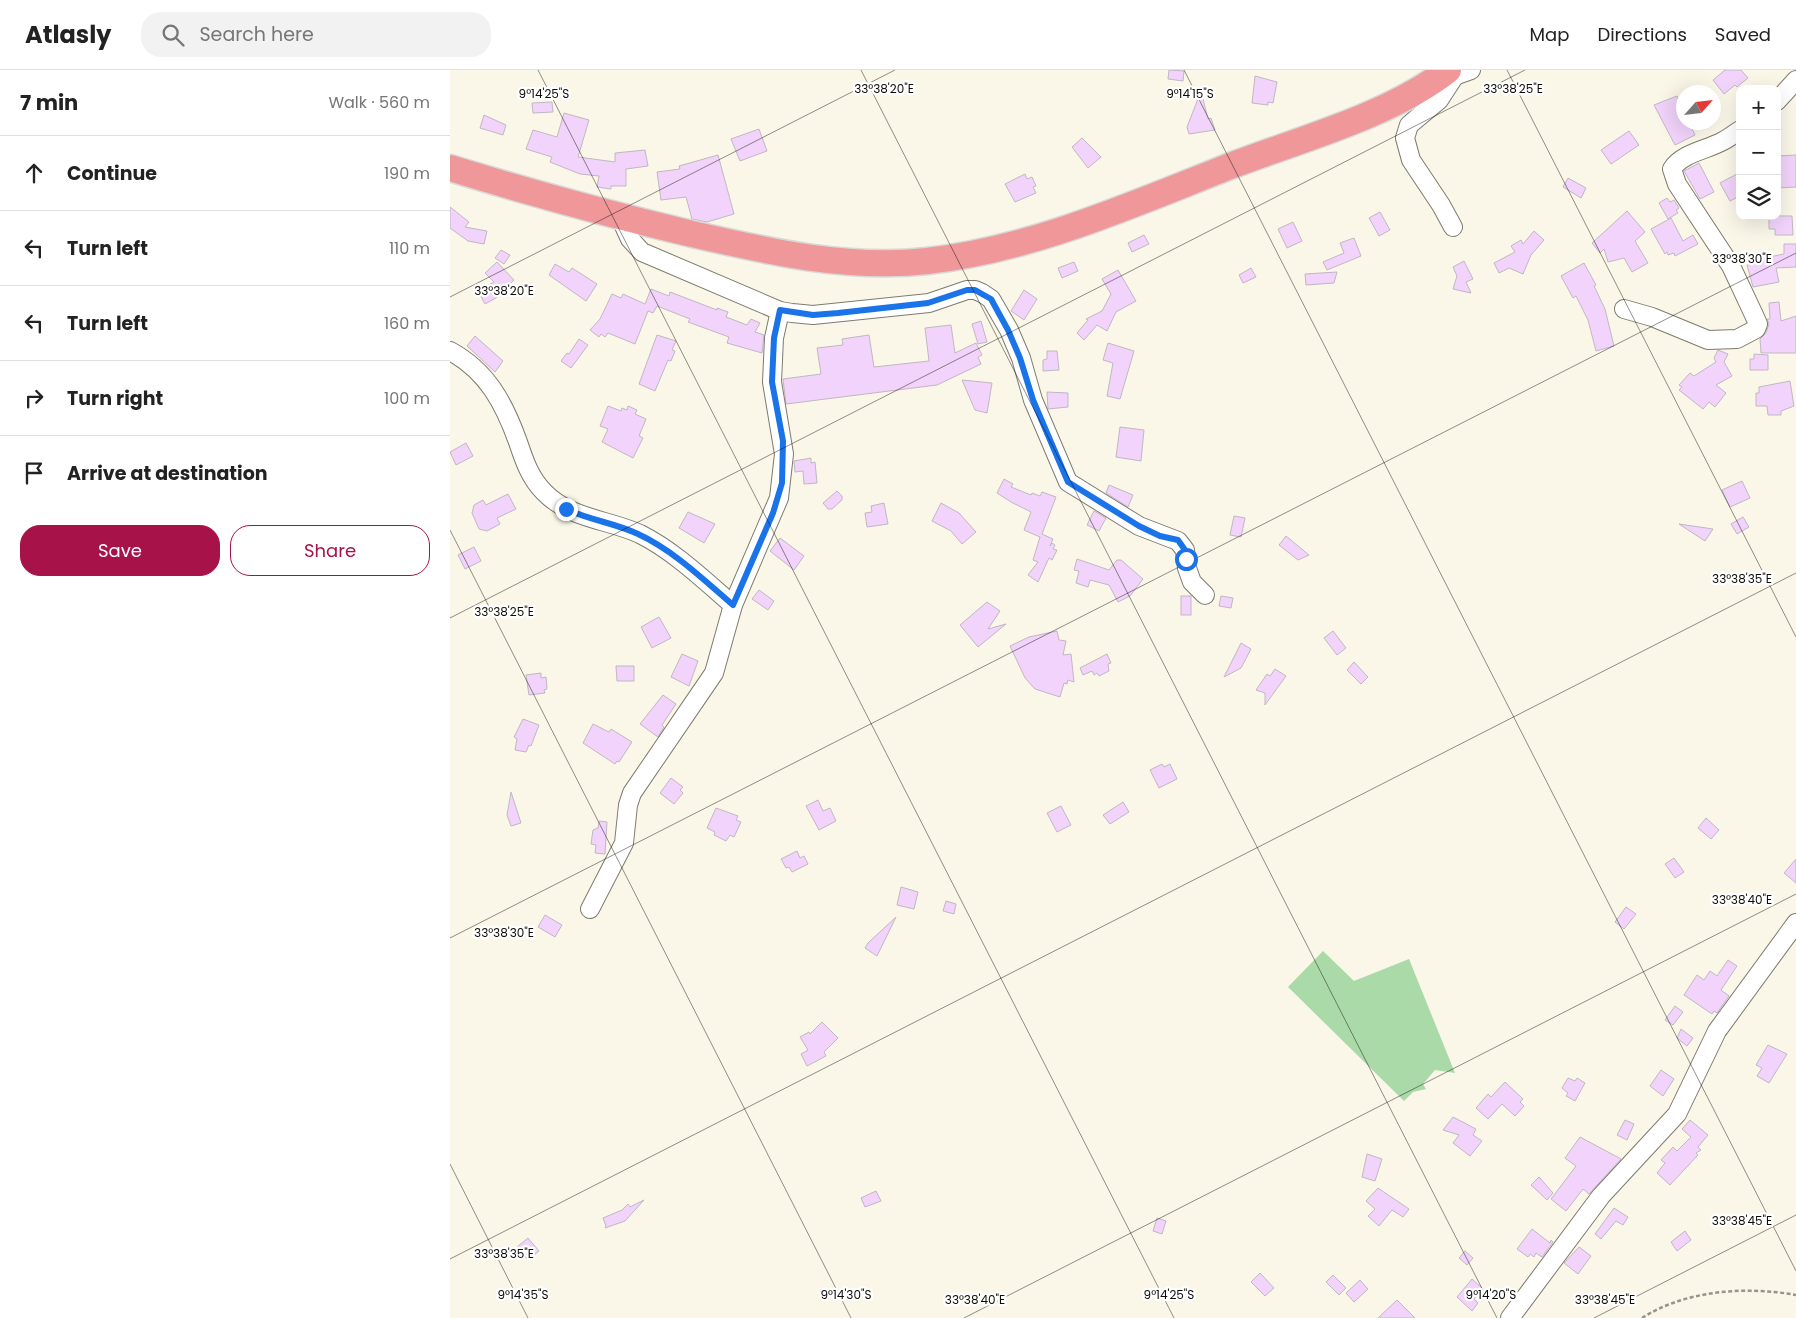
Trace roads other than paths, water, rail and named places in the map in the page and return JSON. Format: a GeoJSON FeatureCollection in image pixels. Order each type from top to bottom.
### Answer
{"type":"FeatureCollection","features":[{"type":"Feature","properties":{"kind":"highway"},"geometry":{"type":"LineString","coordinates":[[450,168],[620,217],[738,245],[820,259],[898,263],[964,255],[1040,238],[1100,217],[1342,124],[1421,89],[1451,73]]}},
{"type":"Feature","properties":{"kind":"street"},"geometry":{"type":"LineString","coordinates":[[1452,227],[1442,206],[1411,160],[1405,138],[1409,125],[1439,100],[1451,73],[1471,70]]}},
{"type":"Feature","properties":{"kind":"street"},"geometry":{"type":"LineString","coordinates":[[1781,97],[1796,80]]}},
{"type":"Feature","properties":{"kind":"street"},"geometry":{"type":"LineString","coordinates":[[1624,309],[1659,320],[1708,340],[1737,339],[1756,330],[1758,324],[1732,266],[1677,184],[1672,169],[1683,158],[1723,141],[1736,133]]}},
{"type":"Feature","properties":{"kind":"street"},"geometry":{"type":"LineString","coordinates":[[620,217],[630,239],[642,252],[780,310],[813,315],[838,313],[928,303],[967,290],[975,290],[991,299],[1008,330],[1020,358],[1033,400],[1068,482],[1139,526],[1160,536],[1178,540],[1185,550],[1186,568],[1192,582],[1205,594]]}},
{"type":"Feature","properties":{"kind":"street"},"geometry":{"type":"LineString","coordinates":[[590,909],[624,843],[628,804],[632,793],[714,673],[733,605],[773,513],[782,483],[783,441],[772,382],[774,338],[780,310]]}},
{"type":"Feature","properties":{"kind":"street"},"geometry":{"type":"LineString","coordinates":[[450,351],[473,365],[494,390],[511,423],[530,473],[536,483],[553,501],[579,515],[626,529],[650,540],[682,563],[733,605]]}},
{"type":"Feature","properties":{"kind":"street"},"geometry":{"type":"LineString","coordinates":[[1510,1318],[1601,1196],[1677,1114],[1717,1031],[1796,923]]}}]}
